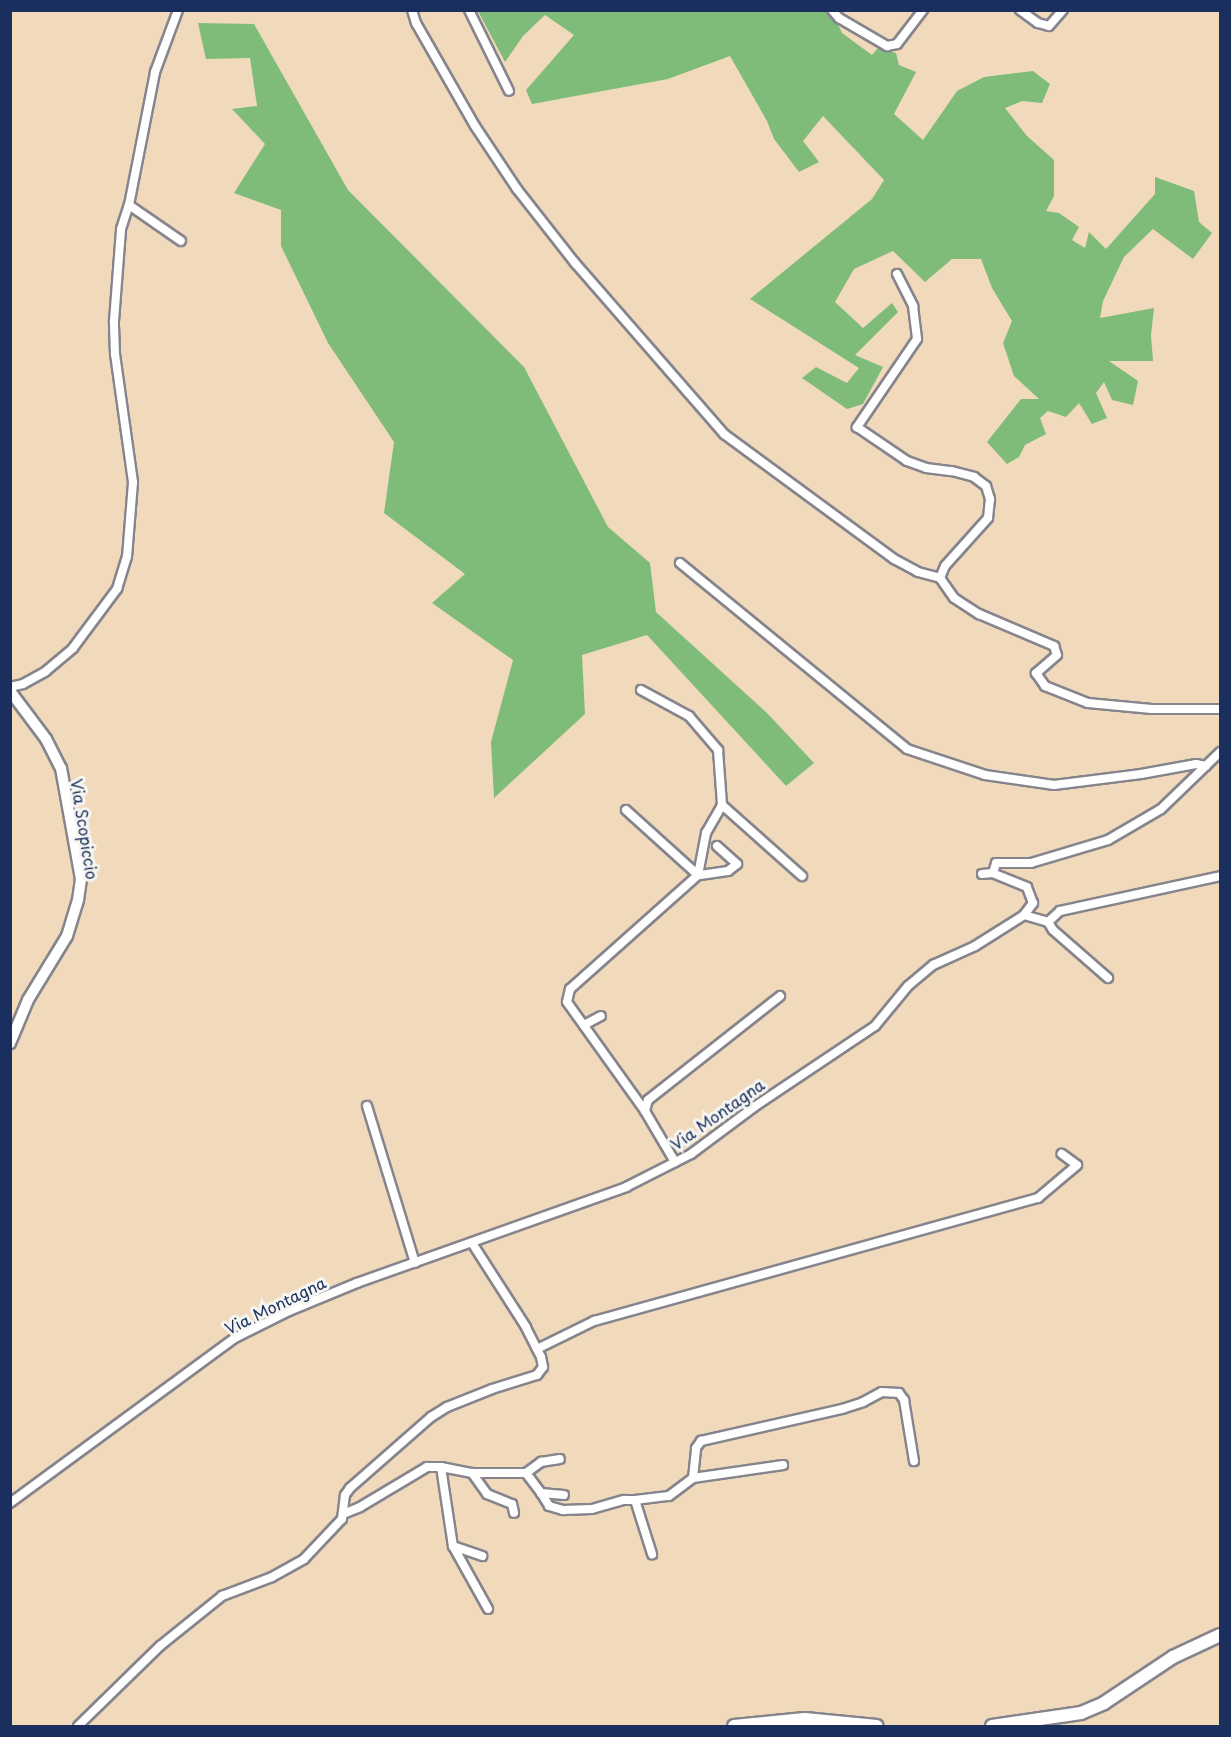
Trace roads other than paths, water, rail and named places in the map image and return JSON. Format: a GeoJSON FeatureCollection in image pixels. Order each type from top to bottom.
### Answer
{"type":"FeatureCollection","features":[{"type":"Feature","properties":{"kind":"main road"},"geometry":{"type":"LineString","coordinates":[[992,1726],[1081,1713],[1104,1702],[1173,1657],[1221,1635]]}},
{"type":"Feature","properties":{"kind":"main road"},"geometry":{"type":"LineString","coordinates":[[734,1726],[805,1719],[877,1726]]}},
{"type":"Feature","properties":{"kind":"street"},"geometry":{"type":"LineString","coordinates":[[10,689],[46,671],[73,648],[117,589],[127,557],[133,482],[117,375],[114,321],[121,229],[129,205],[155,72],[178,10]]}},
{"type":"Feature","properties":{"kind":"street"},"geometry":{"type":"LineString","coordinates":[[412,10],[416,23],[475,126],[518,189],[575,263],[724,434],[894,559],[918,572],[940,578],[954,598],[979,614],[1054,646],[1058,655],[1036,673],[1045,686],[1088,703],[1152,709],[1221,709]]}},
{"type":"Feature","properties":{"kind":"street"},"geometry":{"type":"LineString","coordinates":[[469,10],[509,91]]}},
{"type":"Feature","properties":{"kind":"street"},"geometry":{"type":"LineString","coordinates":[[832,10],[839,18],[888,46],[897,44],[923,10]]}},
{"type":"Feature","properties":{"kind":"street"},"geometry":{"type":"LineString","coordinates":[[1020,10],[1038,23],[1049,26],[1063,10]]}},
{"type":"Feature","properties":{"kind":"street"},"geometry":{"type":"LineString","coordinates":[[129,205],[182,241]]}},
{"type":"Feature","properties":{"kind":"street"},"geometry":{"type":"LineString","coordinates":[[897,274],[913,306],[917,339],[856,427],[907,461],[926,468],[952,471],[974,477],[986,486],[990,499],[988,518],[945,566],[940,578]]}},
{"type":"Feature","properties":{"kind":"street"},"geometry":{"type":"LineString","coordinates":[[680,563],[907,749],[985,775],[1054,785],[1141,774],[1196,764],[1206,766]]}},
{"type":"Feature","properties":{"kind":"street","name":"Via Scopiccio"},"geometry":{"type":"LineString","coordinates":[[10,689],[46,739],[61,768],[81,879],[78,900],[67,936],[28,1000],[10,1043]]}},
{"type":"Feature","properties":{"kind":"street"},"geometry":{"type":"LineString","coordinates":[[641,690],[689,716],[718,750],[722,805],[706,833],[698,875]]}},
{"type":"Feature","properties":{"kind":"street"},"geometry":{"type":"LineString","coordinates":[[993,873],[996,863],[1031,863],[1108,840],[1161,809],[1221,752]]}},
{"type":"Feature","properties":{"kind":"street"},"geometry":{"type":"LineString","coordinates":[[722,805],[802,876]]}},
{"type":"Feature","properties":{"kind":"street"},"geometry":{"type":"LineString","coordinates":[[626,810],[698,875]]}},
{"type":"Feature","properties":{"kind":"street"},"geometry":{"type":"LineString","coordinates":[[675,1162],[645,1111],[567,1002],[570,989],[698,875],[728,871],[737,864],[717,846]]}},
{"type":"Feature","properties":{"kind":"street"},"geometry":{"type":"LineString","coordinates":[[982,874],[993,873],[1027,887],[1033,903],[1024,915],[1048,922],[1053,930],[1108,978]]}},
{"type":"Feature","properties":{"kind":"street"},"geometry":{"type":"LineString","coordinates":[[1048,922],[1060,911],[1221,876]]}},
{"type":"Feature","properties":{"kind":"street","name":"Via Montagna"},"geometry":{"type":"LineString","coordinates":[[10,1503],[236,1338],[299,1307],[626,1186],[691,1154],[754,1107],[875,1026],[908,986],[933,965],[975,946],[1024,915]]}},
{"type":"Feature","properties":{"kind":"street"},"geometry":{"type":"LineString","coordinates":[[645,1111],[648,1100],[780,996]]}},
{"type":"Feature","properties":{"kind":"street"},"geometry":{"type":"LineString","coordinates":[[584,1024],[601,1016]]}},
{"type":"Feature","properties":{"kind":"street"},"geometry":{"type":"LineString","coordinates":[[367,1106],[415,1263]]}},
{"type":"Feature","properties":{"kind":"street"},"geometry":{"type":"LineString","coordinates":[[537,1349],[594,1321],[1038,1198],[1077,1165],[1062,1154]]}},
{"type":"Feature","properties":{"kind":"street"},"geometry":{"type":"LineString","coordinates":[[343,1514],[345,1495],[350,1488],[431,1417],[447,1407],[537,1375],[543,1367],[526,1327],[472,1243]]}},
{"type":"Feature","properties":{"kind":"street"},"geometry":{"type":"LineString","coordinates":[[693,1478],[696,1448],[701,1441],[842,1408],[863,1402],[882,1392],[898,1393],[904,1400],[914,1461]]}},
{"type":"Feature","properties":{"kind":"street"},"geometry":{"type":"LineString","coordinates":[[78,1726],[160,1646],[222,1596],[272,1577],[304,1559],[324,1539],[343,1514],[427,1467],[441,1467],[472,1473],[526,1473],[541,1462],[560,1460]]}},
{"type":"Feature","properties":{"kind":"street"},"geometry":{"type":"LineString","coordinates":[[526,1473],[549,1506],[563,1510],[592,1509],[624,1500],[669,1496],[693,1478],[783,1465]]}},
{"type":"Feature","properties":{"kind":"street"},"geometry":{"type":"LineString","coordinates":[[441,1467],[453,1546],[488,1609]]}},
{"type":"Feature","properties":{"kind":"street"},"geometry":{"type":"LineString","coordinates":[[472,1473],[487,1494],[512,1504],[514,1513]]}},
{"type":"Feature","properties":{"kind":"street"},"geometry":{"type":"LineString","coordinates":[[541,1493],[564,1495]]}},
{"type":"Feature","properties":{"kind":"street"},"geometry":{"type":"LineString","coordinates":[[635,1500],[652,1554]]}},
{"type":"Feature","properties":{"kind":"street"},"geometry":{"type":"LineString","coordinates":[[453,1546],[482,1556]]}}]}
